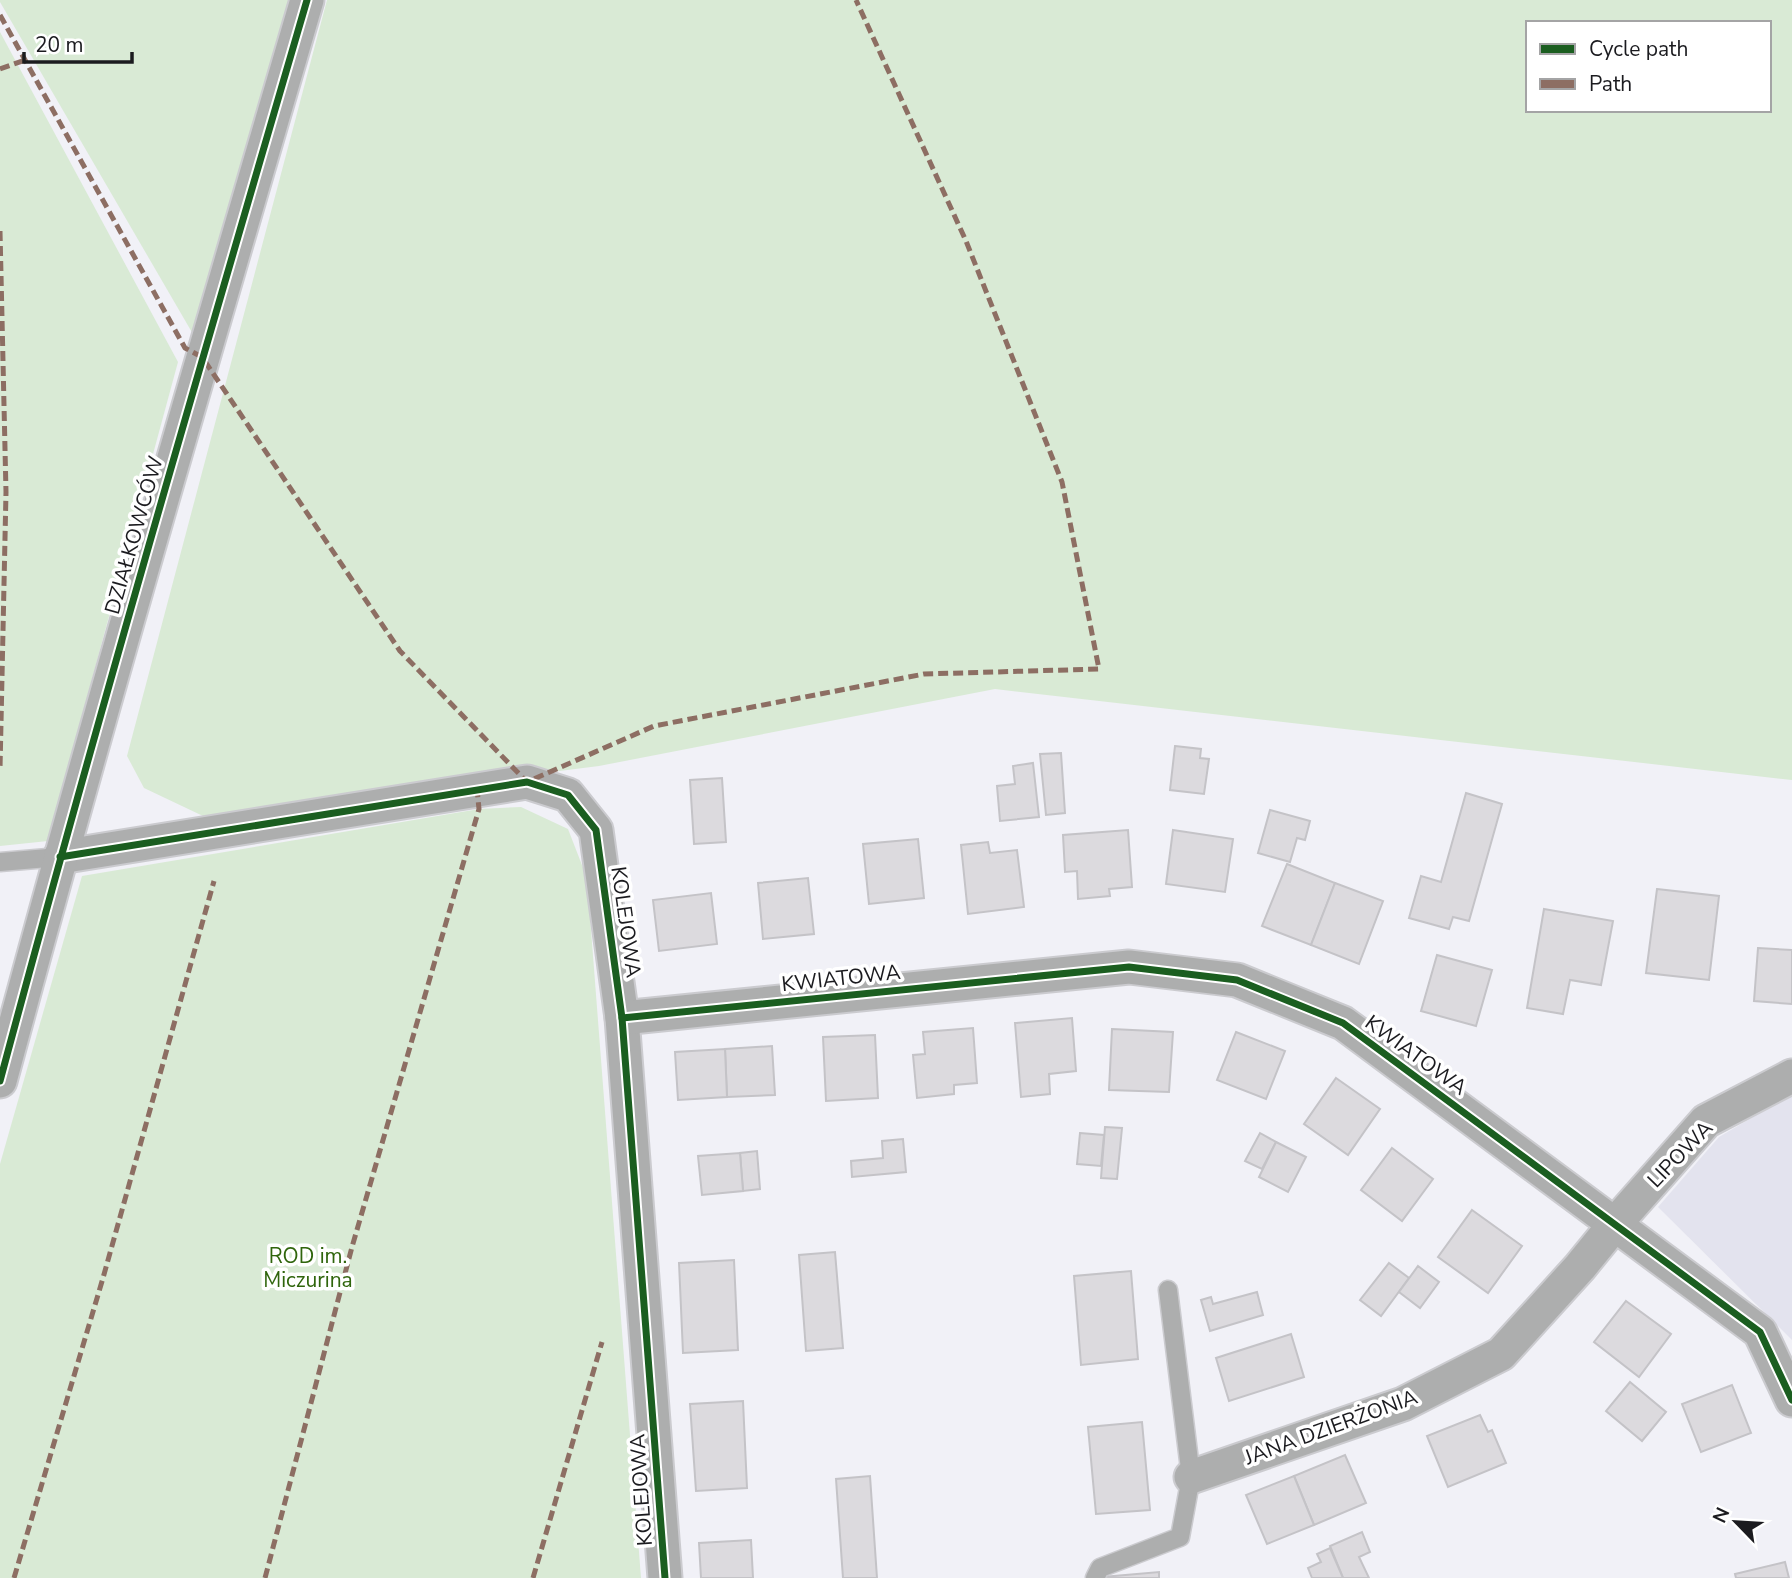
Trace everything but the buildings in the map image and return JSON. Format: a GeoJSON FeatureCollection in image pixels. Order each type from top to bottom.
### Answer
{"type":"FeatureCollection","features":[{"type":"Feature","properties":{"kind":"street","name":"DZIAŁKOWCÓW"},"geometry":{"type":"LineString","coordinates":[[0,1081],[60,857],[307,0]]}},
{"type":"Feature","properties":{"kind":"street","name":"KOLEJOWA"},"geometry":{"type":"LineString","coordinates":[[60,857],[527,782],[568,795],[596,830],[622,1018],[665,1578]]}},
{"type":"Feature","properties":{"kind":"street","name":"KWIATOWA"},"geometry":{"type":"LineString","coordinates":[[622,1018],[1129,967],[1237,980],[1343,1023],[1760,1332],[1792,1400]]}},
{"type":"Feature","properties":{"kind":"street","name":"LIPOWA"},"geometry":{"type":"LineString","coordinates":[[1615,1224],[1706,1121],[1792,1076]]}},
{"type":"Feature","properties":{"kind":"street","name":"JANA DZIERŻONIA"},"geometry":{"type":"LineString","coordinates":[[1191,1477],[1403,1404],[1501,1354],[1615,1224]]}},
{"type":"Feature","properties":{"kind":"lane"},"geometry":{"type":"LineString","coordinates":[[0,862],[60,857]]}},
{"type":"Feature","properties":{"kind":"lane"},"geometry":{"type":"LineString","coordinates":[[1095,1578],[1100,1568],[1180,1536],[1191,1477],[1168,1290]]}},
{"type":"Feature","properties":{"kind":"shaded area"},"geometry":{"type":"Polygon","coordinates":[[[1792,1094],[1792,1340],[1658,1207],[1719,1137],[1792,1094]]]}},
{"type":"Feature","properties":{"kind":"green space"},"geometry":{"type":"Polygon","coordinates":[[[293,0],[197,341],[0,2],[293,0]]]}},
{"type":"Feature","properties":{"kind":"green space"},"geometry":{"type":"Polygon","coordinates":[[[327,0],[1792,0],[1792,780],[995,689],[599,766],[203,816],[144,788],[127,756],[327,0]]]}},
{"type":"Feature","properties":{"kind":"green space"},"geometry":{"type":"Polygon","coordinates":[[[0,32],[178,362],[48,841],[0,846],[0,32]]]}},
{"type":"Feature","properties":{"kind":"green space","name":"ROD im. Miczurina"},"geometry":{"type":"Polygon","coordinates":[[[521,807],[568,829],[587,878],[641,1578],[0,1578],[0,1164],[82,876],[479,809],[521,807]]]}},
{"type":"Feature","properties":{"kind":"marked path"},"geometry":{"type":"LineString","coordinates":[[0,15],[185,348],[202,357],[400,651],[527,782],[654,726],[924,674],[1099,669],[1062,482],[966,241],[856,0]]}},
{"type":"Feature","properties":{"kind":"marked path"},"geometry":{"type":"LineString","coordinates":[[0,69],[25,60]]}},
{"type":"Feature","properties":{"kind":"marked path"},"geometry":{"type":"LineString","coordinates":[[0,231],[6,492],[0,769]]}},
{"type":"Feature","properties":{"kind":"marked path"},"geometry":{"type":"LineString","coordinates":[[265,1578],[352,1247],[479,809],[477,789]]}},
{"type":"Feature","properties":{"kind":"marked path"},"geometry":{"type":"LineString","coordinates":[[14,1578],[103,1278],[214,881]]}},
{"type":"Feature","properties":{"kind":"marked path"},"geometry":{"type":"LineString","coordinates":[[533,1578],[602,1342]]}},
{"type":"Feature","properties":{"kind":"cycle path"},"geometry":{"type":"LineString","coordinates":[[0,1081],[112,675],[307,0]]}},
{"type":"Feature","properties":{"kind":"cycle path"},"geometry":{"type":"LineString","coordinates":[[60,857],[527,782],[568,795],[596,830],[622,1018],[665,1578]]}},
{"type":"Feature","properties":{"kind":"cycle path"},"geometry":{"type":"LineString","coordinates":[[622,1018],[1129,967],[1237,980],[1343,1023],[1760,1332],[1792,1400]]}}]}
